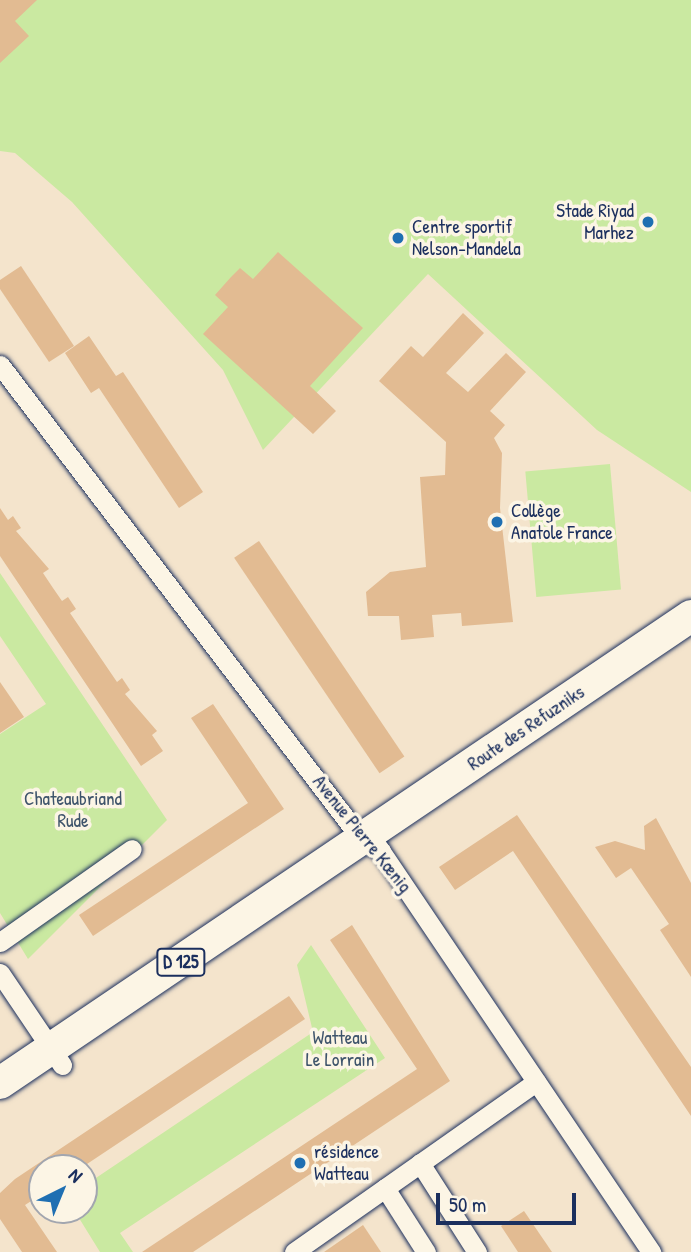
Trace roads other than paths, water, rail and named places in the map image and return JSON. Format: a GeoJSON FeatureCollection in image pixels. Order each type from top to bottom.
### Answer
{"type":"FeatureCollection","features":[{"type":"Feature","properties":{"kind":"main road","name":"Route des Refuzniks"},"geometry":{"type":"LineString","coordinates":[[372,846],[691,616]]}},
{"type":"Feature","properties":{"kind":"main road","name":"Route des Refuzniks"},"geometry":{"type":"LineString","coordinates":[[372,846],[691,640]]}},
{"type":"Feature","properties":{"kind":"main road","name":"D 125"},"geometry":{"type":"LineString","coordinates":[[0,1107],[57,1057],[372,846]]}},
{"type":"Feature","properties":{"kind":"main road","name":"D 125"},"geometry":{"type":"LineString","coordinates":[[0,1083],[57,1057]]}},
{"type":"Feature","properties":{"kind":"street","name":"Avenue Pierre Kœnig"},"geometry":{"type":"LineString","coordinates":[[0,365],[372,846],[651,1252]]}},
{"type":"Feature","properties":{"kind":"street"},"geometry":{"type":"LineString","coordinates":[[0,942],[132,849]]}},
{"type":"Feature","properties":{"kind":"street"},"geometry":{"type":"LineString","coordinates":[[0,973],[57,1057]]}},
{"type":"Feature","properties":{"kind":"street"},"geometry":{"type":"LineString","coordinates":[[294,1252],[536,1082]]}},
{"type":"Feature","properties":{"kind":"street"},"geometry":{"type":"LineString","coordinates":[[420,1163],[477,1252]]}},
{"type":"Feature","properties":{"kind":"street"},"geometry":{"type":"LineString","coordinates":[[385,1188],[426,1252]]}},
{"type":"Feature","properties":{"kind":"place","name":"Stade Riyad Marhez"},"geometry":{"type":"Point","coordinates":[648,222]}},
{"type":"Feature","properties":{"kind":"place","name":"Centre sportif Nelson-Mandela"},"geometry":{"type":"Point","coordinates":[398,238]}},
{"type":"Feature","properties":{"kind":"place","name":"Collège Anatole France"},"geometry":{"type":"Point","coordinates":[497,522]}},
{"type":"Feature","properties":{"kind":"place","name":"résidence Watteau"},"geometry":{"type":"Point","coordinates":[300,1163]}},
{"type":"Feature","properties":{"kind":"park label","name":"Chateaubriand Rude"},"geometry":{"type":"Point","coordinates":[73,810]}},
{"type":"Feature","properties":{"kind":"park label","name":"Watteau Le Lorrain"},"geometry":{"type":"Point","coordinates":[340,1049]}}]}
